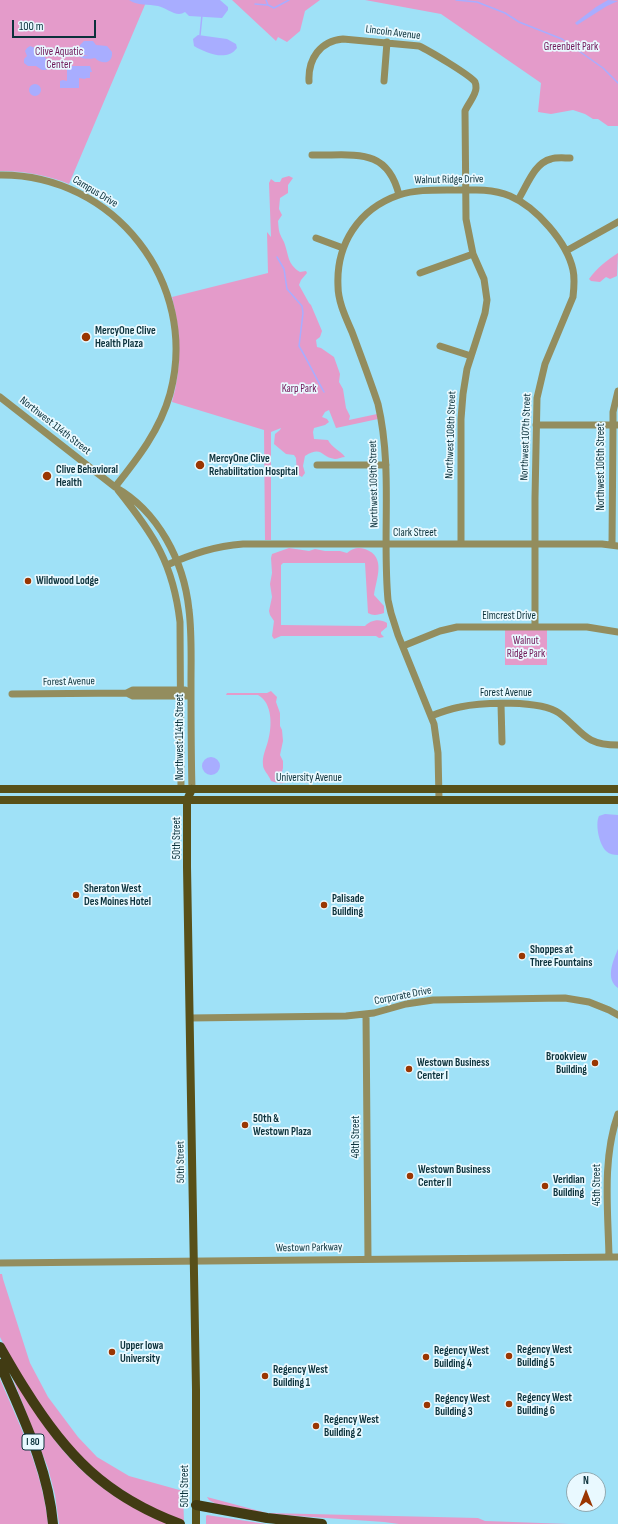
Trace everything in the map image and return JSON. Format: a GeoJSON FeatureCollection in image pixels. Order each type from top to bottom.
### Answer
{"type":"FeatureCollection","features":[{"type":"Feature","properties":{"kind":"highway"},"geometry":{"type":"LineString","coordinates":[[0,1347],[50,1428],[68,1450],[88,1470],[110,1488],[134,1504],[180,1524]]}},
{"type":"Feature","properties":{"kind":"highway","name":"I 80"},"geometry":{"type":"LineString","coordinates":[[0,1364],[40,1458],[47,1483],[53,1524]]}},
{"type":"Feature","properties":{"kind":"highway"},"geometry":{"type":"LineString","coordinates":[[196,1510],[322,1524]]}},
{"type":"Feature","properties":{"kind":"main road","name":"University Avenue"},"geometry":{"type":"LineString","coordinates":[[0,789],[618,789]]}},
{"type":"Feature","properties":{"kind":"main road","name":"Northwest 114th Street"},"geometry":{"type":"LineString","coordinates":[[181,789],[188,800]]}},
{"type":"Feature","properties":{"kind":"main road","name":"Northwest 114th Street"},"geometry":{"type":"LineString","coordinates":[[188,800],[192,789]]}},
{"type":"Feature","properties":{"kind":"main road","name":"University Avenue"},"geometry":{"type":"LineString","coordinates":[[0,800],[618,800]]}},
{"type":"Feature","properties":{"kind":"main road","name":"50th Street"},"geometry":{"type":"LineString","coordinates":[[188,800],[196,1524]]}},
{"type":"Feature","properties":{"kind":"street","name":"Lincoln Avenue"},"geometry":{"type":"LineString","coordinates":[[309,81],[309,73],[316,53],[322,46],[330,41],[343,39],[414,44],[428,50],[475,82],[476,91],[467,105],[465,119]]}},
{"type":"Feature","properties":{"kind":"street"},"geometry":{"type":"LineString","coordinates":[[384,81],[387,42]]}},
{"type":"Feature","properties":{"kind":"street","name":"Northwest 108th Street"},"geometry":{"type":"LineString","coordinates":[[461,544],[461,419],[463,394],[471,356],[485,313],[487,300],[484,279],[473,254],[466,219],[465,119]]}},
{"type":"Feature","properties":{"kind":"street"},"geometry":{"type":"LineString","coordinates":[[312,155],[359,156],[375,159],[385,165],[392,175],[399,195]]}},
{"type":"Feature","properties":{"kind":"street"},"geometry":{"type":"LineString","coordinates":[[518,200],[539,165],[553,158],[570,158]]}},
{"type":"Feature","properties":{"kind":"street","name":"Campus Drive"},"geometry":{"type":"LineString","coordinates":[[0,175],[23,176],[45,180],[68,188],[104,208],[122,223],[141,243],[156,267],[168,298],[175,336],[174,374],[170,393],[161,420],[154,434],[115,487]]}},
{"type":"Feature","properties":{"kind":"street","name":"Walnut Ridge Drive"},"geometry":{"type":"LineString","coordinates":[[399,195],[427,190],[491,191],[518,200],[530,207],[540,216]]}},
{"type":"Feature","properties":{"kind":"street","name":"Northwest 109th Street"},"geometry":{"type":"LineString","coordinates":[[399,195],[384,201],[369,211],[356,224],[343,248],[338,273],[339,295],[378,404],[386,447],[388,600],[403,646],[431,716],[437,738],[439,799]]}},
{"type":"Feature","properties":{"kind":"street","name":"Northwest 107th Street"},"geometry":{"type":"LineString","coordinates":[[535,627],[537,398],[540,380],[545,364],[573,297],[574,274],[566,251],[540,216]]}},
{"type":"Feature","properties":{"kind":"street"},"geometry":{"type":"LineString","coordinates":[[566,251],[618,222]]}},
{"type":"Feature","properties":{"kind":"street"},"geometry":{"type":"LineString","coordinates":[[316,238],[343,248]]}},
{"type":"Feature","properties":{"kind":"street"},"geometry":{"type":"LineString","coordinates":[[420,274],[473,254]]}},
{"type":"Feature","properties":{"kind":"street"},"geometry":{"type":"LineString","coordinates":[[440,346],[471,356]]}},
{"type":"Feature","properties":{"kind":"street","name":"Northwest 106th Street"},"geometry":{"type":"LineString","coordinates":[[615,545],[615,425],[613,412],[618,391]]}},
{"type":"Feature","properties":{"kind":"street","name":"Northwest 114th Street"},"geometry":{"type":"LineString","coordinates":[[0,397],[115,487],[130,495],[149,515],[165,538],[177,561],[184,583],[189,608],[192,789]]}},
{"type":"Feature","properties":{"kind":"street"},"geometry":{"type":"LineString","coordinates":[[536,425],[615,425]]}},
{"type":"Feature","properties":{"kind":"street"},"geometry":{"type":"LineString","coordinates":[[317,465],[386,465]]}},
{"type":"Feature","properties":{"kind":"street","name":"Northwest 114th Street"},"geometry":{"type":"LineString","coordinates":[[115,487],[147,528],[167,565],[174,585],[180,622],[181,789]]}},
{"type":"Feature","properties":{"kind":"street","name":"Clark Street"},"geometry":{"type":"LineString","coordinates":[[167,565],[202,551],[223,546],[243,544],[615,545]]}},
{"type":"Feature","properties":{"kind":"street","name":"Elmcrest Drive"},"geometry":{"type":"LineString","coordinates":[[403,646],[451,628],[587,627],[618,632]]}},
{"type":"Feature","properties":{"kind":"street","name":"Forest Avenue"},"geometry":{"type":"LineString","coordinates":[[12,694],[127,693],[133,690],[191,693]]}},
{"type":"Feature","properties":{"kind":"street","name":"Forest Avenue"},"geometry":{"type":"LineString","coordinates":[[431,716],[461,706],[480,704],[533,704],[547,706],[559,713],[586,738],[602,744],[618,745]]}},
{"type":"Feature","properties":{"kind":"street"},"geometry":{"type":"LineString","coordinates":[[501,704],[502,742]]}},
{"type":"Feature","properties":{"kind":"street","name":"Corporate Drive"},"geometry":{"type":"LineString","coordinates":[[190,1018],[346,1016],[366,1014],[406,1004],[433,1000],[565,998],[589,1002],[618,1016]]}},
{"type":"Feature","properties":{"kind":"street","name":"48th Street"},"geometry":{"type":"LineString","coordinates":[[366,1014],[368,1259]]}},
{"type":"Feature","properties":{"kind":"street","name":"45th Street"},"geometry":{"type":"LineString","coordinates":[[609,1257],[608,1158],[611,1138],[618,1114]]}},
{"type":"Feature","properties":{"kind":"street","name":"Westown Parkway"},"geometry":{"type":"LineString","coordinates":[[0,1263],[618,1257]]}},
{"type":"Feature","properties":{"kind":"green space","name":"Clive Aquatic Center"},"geometry":{"type":"Polygon","coordinates":[[[0,0],[147,0],[69,184],[35,174],[0,171],[0,0]]]}},
{"type":"Feature","properties":{"kind":"green space"},"geometry":{"type":"Polygon","coordinates":[[[232,0],[320,0],[305,11],[300,31],[287,42],[278,37],[276,41],[232,0]]]}},
{"type":"Feature","properties":{"kind":"green space","name":"Greenbelt Park"},"geometry":{"type":"Polygon","coordinates":[[[365,0],[618,0],[618,126],[608,126],[598,119],[593,119],[585,114],[573,110],[551,114],[538,112],[541,83],[441,14],[365,0]]]}},
{"type":"Feature","properties":{"kind":"green space","name":"Karp Park"},"geometry":{"type":"Polygon","coordinates":[[[289,176],[293,178],[288,185],[288,193],[280,198],[279,209],[282,215],[278,221],[279,230],[293,266],[300,272],[306,271],[307,273],[299,285],[311,305],[322,331],[320,337],[316,340],[317,347],[334,357],[340,374],[339,382],[343,389],[346,408],[350,416],[349,420],[377,414],[378,419],[336,428],[329,410],[325,412],[322,417],[327,419],[329,422],[325,425],[314,428],[314,439],[328,440],[345,457],[335,459],[327,457],[319,452],[311,453],[305,456],[303,466],[305,473],[302,477],[297,474],[296,458],[294,455],[286,454],[274,444],[275,434],[281,428],[271,432],[271,540],[265,540],[264,430],[172,402],[179,363],[179,336],[172,297],[268,273],[267,232],[271,237],[269,183],[271,179],[275,182],[280,182],[282,178],[289,176]]]}},
{"type":"Feature","properties":{"kind":"green space"},"geometry":{"type":"Polygon","coordinates":[[[618,253],[617,276],[610,279],[606,277],[600,282],[591,281],[589,279],[602,264],[618,253]]]}},
{"type":"Feature","properties":{"kind":"green space"},"geometry":{"type":"Polygon","coordinates":[[[289,548],[309,551],[315,549],[340,551],[347,553],[353,549],[360,548],[372,553],[376,557],[378,563],[378,576],[374,595],[384,606],[384,613],[372,615],[368,613],[365,563],[283,563],[281,565],[281,625],[365,626],[372,621],[378,620],[387,623],[387,627],[381,632],[384,637],[281,636],[274,639],[272,636],[274,621],[269,611],[272,597],[270,584],[272,573],[271,558],[272,554],[289,548]]]}},
{"type":"Feature","properties":{"kind":"green space","name":"Walnut Ridge Park"},"geometry":{"type":"Polygon","coordinates":[[[505,630],[547,630],[547,665],[505,665],[505,630]]]}},
{"type":"Feature","properties":{"kind":"green space"},"geometry":{"type":"Polygon","coordinates":[[[271,691],[277,697],[276,702],[280,713],[280,726],[282,730],[283,741],[280,755],[283,761],[283,768],[281,776],[284,778],[310,777],[310,781],[306,783],[302,780],[296,782],[290,780],[286,783],[271,781],[264,769],[263,759],[271,722],[269,709],[263,699],[258,695],[226,695],[227,693],[267,693],[271,691]]]}},
{"type":"Feature","properties":{"kind":"green space"},"geometry":{"type":"Polygon","coordinates":[[[0,1274],[2,1274],[30,1363],[48,1397],[78,1437],[97,1457],[129,1476],[183,1491],[184,1523],[151,1509],[94,1471],[63,1439],[14,1365],[0,1337],[0,1274]]]}},
{"type":"Feature","properties":{"kind":"green space"},"geometry":{"type":"Polygon","coordinates":[[[14,1378],[36,1414],[75,1464],[103,1488],[118,1498],[134,1508],[168,1524],[59,1524],[55,1495],[48,1468],[13,1379],[14,1378]]]}},
{"type":"Feature","properties":{"kind":"green space"},"geometry":{"type":"Polygon","coordinates":[[[0,1379],[23,1432],[36,1468],[48,1524],[0,1524],[0,1379]]]}},
{"type":"Feature","properties":{"kind":"green space"},"geometry":{"type":"Polygon","coordinates":[[[207,1497],[267,1513],[478,1518],[485,1521],[569,1524],[399,1524],[269,1514],[216,1504],[207,1497]]]}},
{"type":"Feature","properties":{"kind":"green space"},"geometry":{"type":"Polygon","coordinates":[[[207,1515],[266,1524],[206,1524],[207,1515]]]}},
{"type":"Feature","properties":{"kind":"water"},"geometry":{"type":"Polygon","coordinates":[[[129,0],[220,0],[228,7],[228,10],[222,18],[189,16],[185,12],[177,14],[154,5],[139,4],[129,0]]]}},
{"type":"Feature","properties":{"kind":"water"},"geometry":{"type":"Polygon","coordinates":[[[608,0],[618,1],[607,6],[577,25],[575,23],[596,7],[608,0]]]}},
{"type":"Feature","properties":{"kind":"water"},"geometry":{"type":"Polygon","coordinates":[[[198,35],[227,39],[236,44],[237,48],[228,55],[216,55],[204,51],[194,46],[193,39],[198,35]]]}},
{"type":"Feature","properties":{"kind":"water"},"geometry":{"type":"Polygon","coordinates":[[[84,41],[93,41],[96,45],[107,46],[112,52],[111,59],[106,62],[101,62],[95,58],[86,59],[80,57],[74,50],[76,49],[83,56],[89,56],[84,55],[80,51],[80,45],[84,41]]]}},
{"type":"Feature","properties":{"kind":"water"},"geometry":{"type":"Polygon","coordinates":[[[38,45],[45,48],[44,56],[49,64],[46,70],[42,70],[36,66],[28,66],[24,63],[24,59],[27,56],[25,51],[27,48],[30,46],[35,48],[38,45]]]}},
{"type":"Feature","properties":{"kind":"water"},"geometry":{"type":"Polygon","coordinates":[[[67,66],[90,66],[92,72],[90,72],[90,78],[79,78],[79,88],[60,88],[60,81],[67,81],[67,66]]]}},
{"type":"Feature","properties":{"kind":"water"},"geometry":{"type":"Polygon","coordinates":[[[37,84],[40,85],[40,95],[33,96],[30,95],[29,88],[30,85],[37,84]]]}},
{"type":"Feature","properties":{"kind":"water"},"geometry":{"type":"Polygon","coordinates":[[[211,757],[217,760],[220,766],[217,772],[211,775],[205,772],[202,766],[205,760],[211,757]]]}},
{"type":"Feature","properties":{"kind":"water"},"geometry":{"type":"Polygon","coordinates":[[[605,814],[618,815],[618,855],[609,853],[601,844],[597,824],[599,816],[605,814]]]}},
{"type":"Feature","properties":{"kind":"water"},"geometry":{"type":"Polygon","coordinates":[[[618,949],[618,988],[612,980],[611,970],[618,949]]]}},
{"type":"Feature","properties":{"kind":"waterway"},"geometry":{"type":"LineString","coordinates":[[266,0],[268,5],[274,8],[289,0]]}},
{"type":"Feature","properties":{"kind":"waterway"},"geometry":{"type":"LineString","coordinates":[[456,0],[477,2],[505,13],[519,22],[562,39],[603,68],[618,83]]}},
{"type":"Feature","properties":{"kind":"waterway"},"geometry":{"type":"LineString","coordinates":[[255,4],[267,5]]}},
{"type":"Feature","properties":{"kind":"waterway"},"geometry":{"type":"LineString","coordinates":[[200,35],[202,15]]}},
{"type":"Feature","properties":{"kind":"waterway"},"geometry":{"type":"LineString","coordinates":[[277,257],[284,269],[287,289],[302,306],[303,313],[299,346],[324,392]]}},
{"type":"Feature","properties":{"kind":"place","name":"MercyOne Clive Health Plaza"},"geometry":{"type":"Point","coordinates":[86,337]}},
{"type":"Feature","properties":{"kind":"place","name":"MercyOne Clive Rehabilitation Hospital"},"geometry":{"type":"Point","coordinates":[200,465]}},
{"type":"Feature","properties":{"kind":"place","name":"Clive Behavioral Health"},"geometry":{"type":"Point","coordinates":[47,476]}},
{"type":"Feature","properties":{"kind":"place","name":"Wildwood Lodge"},"geometry":{"type":"Point","coordinates":[28,581]}},
{"type":"Feature","properties":{"kind":"place","name":"Sheraton West Des Moines Hotel"},"geometry":{"type":"Point","coordinates":[76,895]}},
{"type":"Feature","properties":{"kind":"place","name":"Palisade Building"},"geometry":{"type":"Point","coordinates":[324,905]}},
{"type":"Feature","properties":{"kind":"place","name":"Shoppes at Three Fountains"},"geometry":{"type":"Point","coordinates":[522,956]}},
{"type":"Feature","properties":{"kind":"place","name":"Brookview Building"},"geometry":{"type":"Point","coordinates":[595,1063]}},
{"type":"Feature","properties":{"kind":"place","name":"Westown Business Center I"},"geometry":{"type":"Point","coordinates":[409,1069]}},
{"type":"Feature","properties":{"kind":"place","name":"50th & Westown Plaza"},"geometry":{"type":"Point","coordinates":[245,1125]}},
{"type":"Feature","properties":{"kind":"place","name":"Westown Business Center II"},"geometry":{"type":"Point","coordinates":[410,1176]}},
{"type":"Feature","properties":{"kind":"place","name":"Veridian Building"},"geometry":{"type":"Point","coordinates":[545,1186]}},
{"type":"Feature","properties":{"kind":"place","name":"Upper Iowa University"},"geometry":{"type":"Point","coordinates":[112,1352]}},
{"type":"Feature","properties":{"kind":"place","name":"Regency West Building 5"},"geometry":{"type":"Point","coordinates":[509,1356]}},
{"type":"Feature","properties":{"kind":"place","name":"Regency West Building 4"},"geometry":{"type":"Point","coordinates":[426,1357]}},
{"type":"Feature","properties":{"kind":"place","name":"Regency West Building 1"},"geometry":{"type":"Point","coordinates":[265,1376]}},
{"type":"Feature","properties":{"kind":"place","name":"Regency West Building 6"},"geometry":{"type":"Point","coordinates":[509,1404]}},
{"type":"Feature","properties":{"kind":"place","name":"Regency West Building 3"},"geometry":{"type":"Point","coordinates":[427,1405]}},
{"type":"Feature","properties":{"kind":"place","name":"Regency West Building 2"},"geometry":{"type":"Point","coordinates":[316,1426]}}]}
